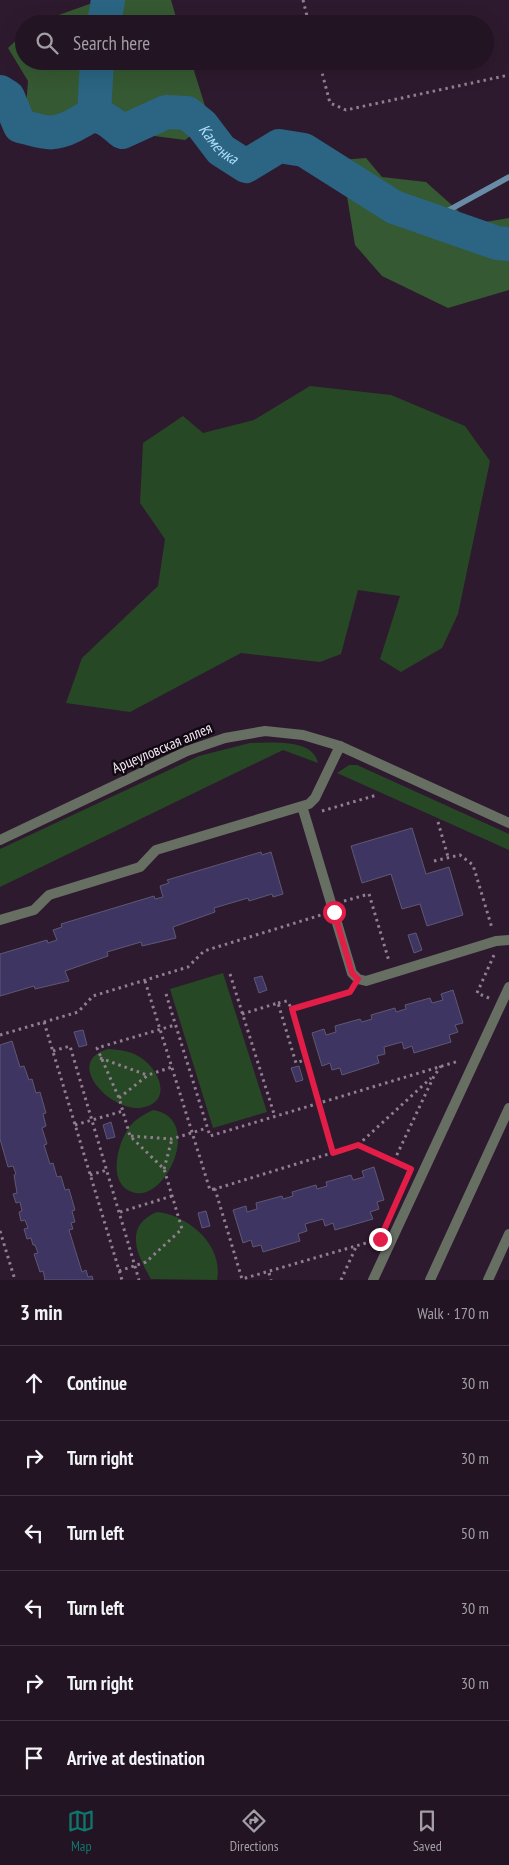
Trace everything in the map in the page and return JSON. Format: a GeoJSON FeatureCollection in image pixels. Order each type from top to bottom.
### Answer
{"type":"FeatureCollection","features":[{"type":"Feature","properties":{"kind":"street","name":"Арцеуловская аллея"},"geometry":{"type":"LineString","coordinates":[[0,840],[161,762],[225,738],[265,731],[303,735],[340,746],[509,823]]}},
{"type":"Feature","properties":{"kind":"street"},"geometry":{"type":"LineString","coordinates":[[0,920],[34,910],[49,895],[140,867],[156,850],[303,811],[315,798],[340,746]]}},
{"type":"Feature","properties":{"kind":"street"},"geometry":{"type":"LineString","coordinates":[[303,811],[352,973],[358,979],[366,981],[496,941],[509,940]]}},
{"type":"Feature","properties":{"kind":"street"},"geometry":{"type":"LineString","coordinates":[[373,1280],[509,987]]}},
{"type":"Feature","properties":{"kind":"street"},"geometry":{"type":"LineString","coordinates":[[430,1280],[509,1108]]}},
{"type":"Feature","properties":{"kind":"street"},"geometry":{"type":"LineString","coordinates":[[488,1280],[509,1234]]}},
{"type":"Feature","properties":{"kind":"path"},"geometry":{"type":"LineString","coordinates":[[303,0],[307,15]]}},
{"type":"Feature","properties":{"kind":"path"},"geometry":{"type":"LineString","coordinates":[[321,70],[330,103],[346,110],[509,76]]}},
{"type":"Feature","properties":{"kind":"path"},"geometry":{"type":"LineString","coordinates":[[303,811],[377,795]]}},
{"type":"Feature","properties":{"kind":"path"},"geometry":{"type":"LineString","coordinates":[[438,822],[448,857]]}},
{"type":"Feature","properties":{"kind":"path"},"geometry":{"type":"LineString","coordinates":[[434,862],[460,855],[473,865],[497,949],[477,993],[491,1000]]}},
{"type":"Feature","properties":{"kind":"path"},"geometry":{"type":"LineString","coordinates":[[0,1035],[78,1012],[92,996],[188,967],[204,951],[369,894],[393,973]]}},
{"type":"Feature","properties":{"kind":"path"},"geometry":{"type":"LineString","coordinates":[[230,974],[275,1117]]}},
{"type":"Feature","properties":{"kind":"path"},"geometry":{"type":"LineString","coordinates":[[292,1009],[350,992],[358,979]]}},
{"type":"Feature","properties":{"kind":"path"},"geometry":{"type":"LineString","coordinates":[[145,980],[210,1190],[358,1145],[434,1076]]}},
{"type":"Feature","properties":{"kind":"path"},"geometry":{"type":"LineString","coordinates":[[166,994],[210,1136],[320,1104],[442,1064],[464,1059]]}},
{"type":"Feature","properties":{"kind":"path"},"geometry":{"type":"LineString","coordinates":[[242,1014],[287,1001],[292,1009],[333,1153]]}},
{"type":"Feature","properties":{"kind":"path"},"geometry":{"type":"LineString","coordinates":[[278,1003],[296,1063],[307,1059]]}},
{"type":"Feature","properties":{"kind":"path"},"geometry":{"type":"LineString","coordinates":[[44,1022],[122,1280]]}},
{"type":"Feature","properties":{"kind":"path"},"geometry":{"type":"LineString","coordinates":[[119,1271],[146,1262],[182,1228],[164,1169],[130,1136],[119,1098],[97,1048],[175,1024]]}},
{"type":"Feature","properties":{"kind":"path"},"geometry":{"type":"LineString","coordinates":[[53,1051],[70,1046],[139,1280]]}},
{"type":"Feature","properties":{"kind":"path"},"geometry":{"type":"LineString","coordinates":[[100,1058],[148,1075]]}},
{"type":"Feature","properties":{"kind":"path"},"geometry":{"type":"LineString","coordinates":[[394,1161],[434,1076],[442,1064]]}},
{"type":"Feature","properties":{"kind":"path"},"geometry":{"type":"LineString","coordinates":[[119,1098],[148,1075],[172,1067]]}},
{"type":"Feature","properties":{"kind":"path"},"geometry":{"type":"LineString","coordinates":[[75,1125],[123,1111]]}},
{"type":"Feature","properties":{"kind":"path"},"geometry":{"type":"LineString","coordinates":[[130,1136],[172,1139],[207,1128]]}},
{"type":"Feature","properties":{"kind":"path"},"geometry":{"type":"LineString","coordinates":[[164,1169],[172,1139]]}},
{"type":"Feature","properties":{"kind":"path"},"geometry":{"type":"LineString","coordinates":[[215,1189],[242,1279],[269,1273],[380,1239],[411,1169],[358,1145]]}},
{"type":"Feature","properties":{"kind":"path"},"geometry":{"type":"LineString","coordinates":[[90,1175],[107,1170]]}},
{"type":"Feature","properties":{"kind":"path"},"geometry":{"type":"LineString","coordinates":[[120,1212],[172,1196]]}},
{"type":"Feature","properties":{"kind":"path"},"geometry":{"type":"LineString","coordinates":[[0,1232],[15,1280]]}},
{"type":"Feature","properties":{"kind":"path"},"geometry":{"type":"LineString","coordinates":[[341,1280],[357,1246]]}},
{"type":"Feature","properties":{"kind":"path"},"geometry":{"type":"LineString","coordinates":[[269,1273],[271,1280]]}},
{"type":"Feature","properties":{"kind":"green space"},"geometry":{"type":"Polygon","coordinates":[[[101,0],[171,0],[175,15],[58,15],[101,0]]]}},
{"type":"Feature","properties":{"kind":"green space"},"geometry":{"type":"Polygon","coordinates":[[[15,41],[15,60],[8,48],[15,41]]]}},
{"type":"Feature","properties":{"kind":"green space"},"geometry":{"type":"Polygon","coordinates":[[[21,70],[194,70],[210,122],[185,140],[54,123],[26,108],[28,81],[21,70]]]}},
{"type":"Feature","properties":{"kind":"green space"},"geometry":{"type":"Polygon","coordinates":[[[366,158],[382,177],[426,182],[473,224],[509,218],[509,290],[448,308],[382,276],[355,245],[341,160],[366,158]]]}},
{"type":"Feature","properties":{"kind":"green space"},"geometry":{"type":"Polygon","coordinates":[[[310,386],[391,395],[465,426],[490,461],[458,614],[442,648],[401,672],[380,659],[400,596],[358,590],[341,654],[320,662],[241,653],[130,712],[66,703],[82,658],[158,586],[165,539],[140,503],[143,443],[183,416],[203,433],[254,420],[310,386]]]}},
{"type":"Feature","properties":{"kind":"green space"},"geometry":{"type":"Polygon","coordinates":[[[250,743],[279,743],[300,746],[308,749],[318,763],[283,750],[0,887],[0,849],[199,756],[250,743]]]}},
{"type":"Feature","properties":{"kind":"green space"},"geometry":{"type":"Polygon","coordinates":[[[349,765],[357,765],[509,834],[509,850],[337,773],[349,765]]]}},
{"type":"Feature","properties":{"kind":"green space"},"geometry":{"type":"Polygon","coordinates":[[[223,973],[267,1112],[213,1128],[170,989],[223,973]]]}},
{"type":"Feature","properties":{"kind":"green space"},"geometry":{"type":"Polygon","coordinates":[[[108,1049],[134,1054],[151,1067],[160,1082],[161,1090],[159,1097],[154,1103],[145,1107],[133,1108],[120,1104],[107,1096],[97,1086],[91,1075],[90,1065],[95,1056],[108,1049]]]}},
{"type":"Feature","properties":{"kind":"green space"},"geometry":{"type":"Polygon","coordinates":[[[153,1110],[168,1116],[176,1128],[178,1143],[174,1159],[167,1174],[157,1186],[145,1193],[132,1192],[124,1187],[119,1180],[117,1161],[119,1150],[131,1125],[138,1118],[153,1110]]]}},
{"type":"Feature","properties":{"kind":"green space"},"geometry":{"type":"Polygon","coordinates":[[[157,1212],[169,1214],[180,1219],[201,1234],[215,1255],[218,1267],[217,1280],[151,1279],[138,1251],[136,1233],[146,1218],[157,1212]]]}},
{"type":"Feature","properties":{"kind":"building"},"geometry":{"type":"Polygon","coordinates":[[[412,828],[426,874],[449,867],[463,915],[427,926],[420,904],[402,909],[391,874],[362,883],[351,846],[412,828]]]}},
{"type":"Feature","properties":{"kind":"building"},"geometry":{"type":"Polygon","coordinates":[[[261,852],[262,855],[271,852],[283,894],[273,897],[272,894],[249,901],[248,898],[214,908],[215,912],[173,927],[176,938],[142,946],[141,942],[107,952],[108,956],[65,971],[69,981],[35,989],[34,986],[0,996],[0,954],[47,940],[48,943],[57,940],[53,930],[62,927],[61,924],[154,896],[155,899],[163,897],[160,886],[169,883],[167,880],[261,852]]]}},
{"type":"Feature","properties":{"kind":"building"},"geometry":{"type":"Polygon","coordinates":[[[416,933],[422,950],[414,953],[408,935],[416,933]]]}},
{"type":"Feature","properties":{"kind":"building"},"geometry":{"type":"Polygon","coordinates":[[[262,976],[267,990],[259,993],[254,978],[262,976]]]}},
{"type":"Feature","properties":{"kind":"building"},"geometry":{"type":"Polygon","coordinates":[[[453,990],[463,1023],[455,1025],[458,1032],[449,1035],[451,1042],[414,1053],[412,1046],[404,1049],[402,1042],[384,1047],[385,1054],[377,1056],[379,1063],[342,1075],[340,1068],[332,1070],[330,1063],[322,1066],[312,1033],[324,1029],[326,1035],[336,1032],[335,1026],[360,1019],[362,1022],[372,1019],[371,1015],[395,1008],[396,1012],[406,1009],[405,1005],[430,998],[432,1003],[443,1000],[441,994],[453,990]]]}},
{"type":"Feature","properties":{"kind":"building"},"geometry":{"type":"Polygon","coordinates":[[[83,1030],[87,1045],[79,1047],[74,1032],[83,1030]]]}},
{"type":"Feature","properties":{"kind":"building"},"geometry":{"type":"Polygon","coordinates":[[[12,1041],[20,1067],[24,1066],[29,1080],[32,1079],[36,1093],[40,1092],[46,1113],[43,1114],[46,1126],[42,1128],[47,1144],[44,1145],[50,1164],[53,1163],[57,1177],[61,1176],[65,1190],[69,1189],[75,1210],[72,1211],[75,1222],[71,1223],[73,1229],[69,1230],[82,1272],[86,1270],[88,1277],[92,1276],[93,1280],[44,1280],[43,1271],[40,1272],[34,1254],[38,1253],[35,1245],[33,1245],[31,1238],[27,1239],[24,1229],[28,1228],[25,1220],[21,1221],[19,1212],[22,1211],[20,1202],[16,1203],[13,1194],[17,1193],[14,1175],[16,1174],[13,1166],[8,1167],[0,1139],[0,1045],[12,1041]]]}},
{"type":"Feature","properties":{"kind":"building"},"geometry":{"type":"Polygon","coordinates":[[[299,1066],[303,1080],[296,1082],[291,1068],[299,1066]]]}},
{"type":"Feature","properties":{"kind":"building"},"geometry":{"type":"Polygon","coordinates":[[[111,1122],[115,1137],[107,1139],[103,1125],[111,1122]]]}},
{"type":"Feature","properties":{"kind":"building"},"geometry":{"type":"Polygon","coordinates":[[[374,1167],[384,1200],[377,1202],[379,1209],[370,1212],[373,1219],[335,1230],[333,1223],[325,1226],[323,1219],[305,1224],[307,1231],[298,1234],[300,1241],[263,1252],[261,1245],[253,1247],[251,1240],[243,1243],[233,1210],[246,1206],[247,1212],[257,1209],[256,1203],[282,1196],[283,1199],[293,1196],[292,1192],[316,1185],[317,1189],[327,1186],[326,1182],[351,1175],[353,1180],[364,1177],[362,1171],[374,1167]]]}},
{"type":"Feature","properties":{"kind":"building"},"geometry":{"type":"Polygon","coordinates":[[[206,1211],[210,1226],[202,1228],[198,1213],[206,1211]]]}},
{"type":"Feature","properties":{"kind":"waterway"},"geometry":{"type":"LineString","coordinates":[[106,15],[108,0]]}},
{"type":"Feature","properties":{"kind":"waterway"},"geometry":{"type":"LineString","coordinates":[[94,115],[96,70]]}},
{"type":"Feature","properties":{"kind":"waterway","name":"Каменка"},"geometry":{"type":"LineString","coordinates":[[0,92],[8,97],[20,126],[38,131],[55,132],[94,116],[101,117],[110,122],[122,132],[166,112],[187,113],[202,125],[221,150],[246,166],[279,146],[304,150],[394,207],[497,243],[509,244]]}},
{"type":"Feature","properties":{"kind":"waterway"},"geometry":{"type":"LineString","coordinates":[[431,220],[509,177]]}},
{"type":"Feature","properties":{"kind":"route"},"geometry":{"type":"LineString","coordinates":[[334,912],[352,973],[358,979],[350,992],[292,1009],[333,1153],[358,1145],[411,1169],[380,1239]]}}]}
